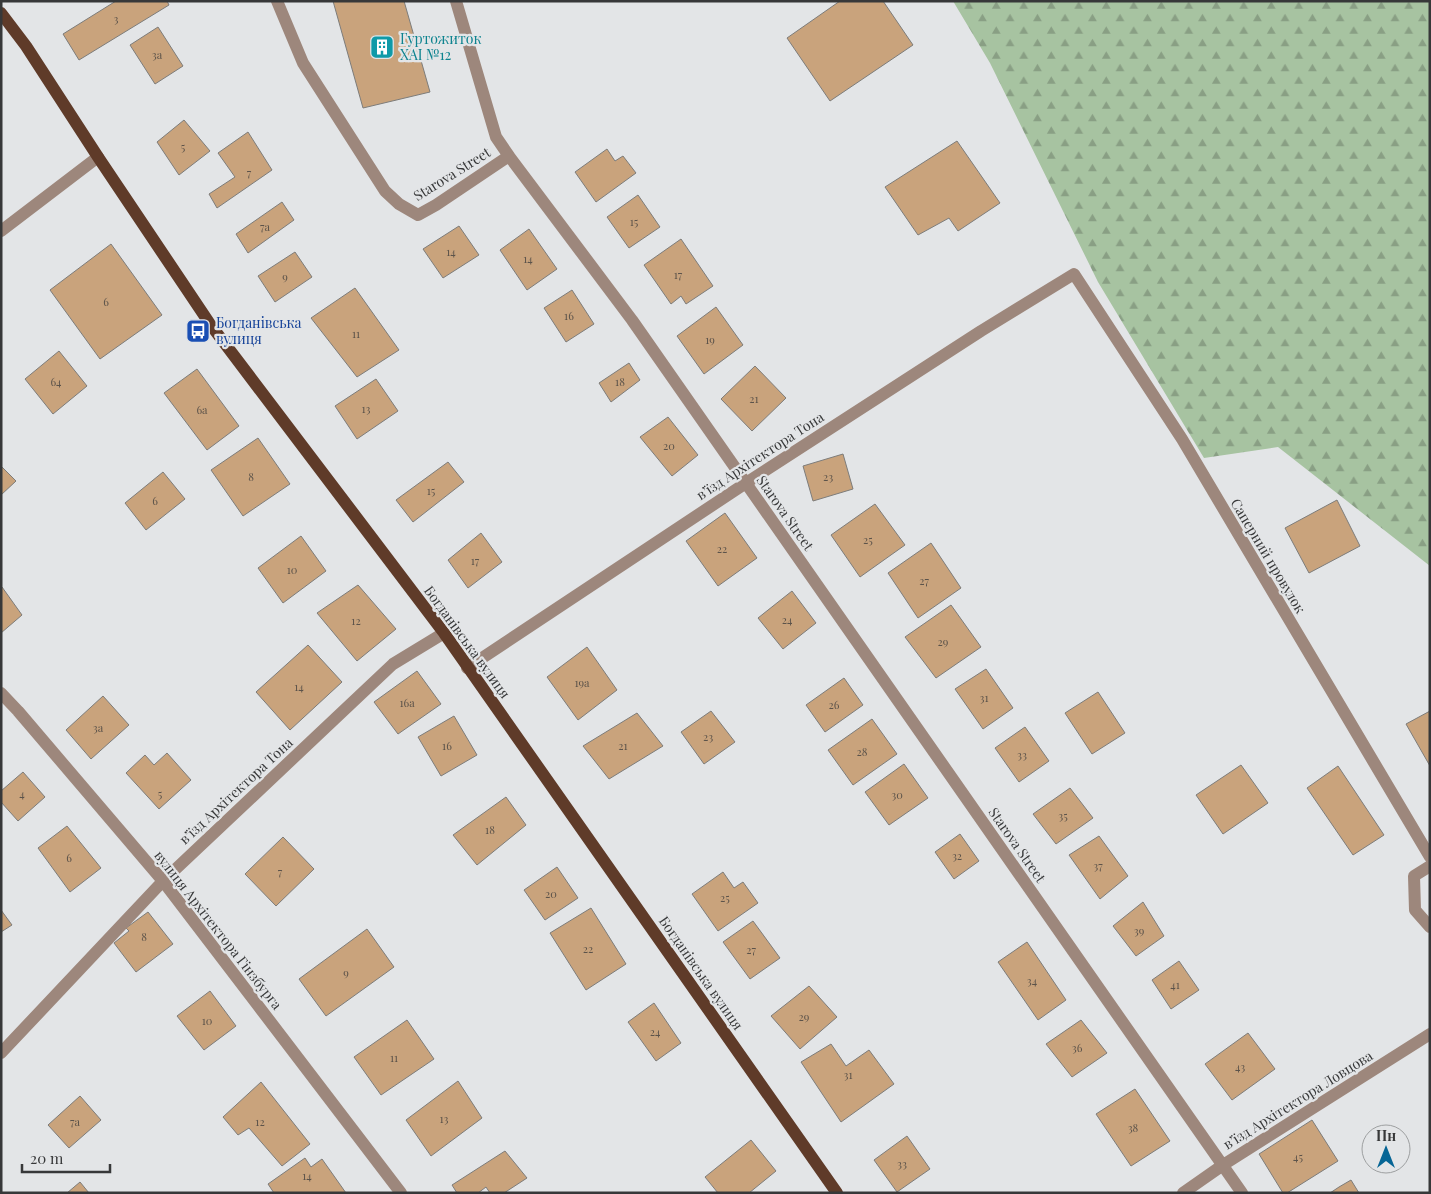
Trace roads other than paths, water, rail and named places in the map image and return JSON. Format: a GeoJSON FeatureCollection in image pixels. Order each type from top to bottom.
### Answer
{"type":"FeatureCollection","features":[{"type":"Feature","properties":{"kind":"main road","name":"Богданівська вулиця"},"geometry":{"type":"LineString","coordinates":[[1,13],[26,46],[210,324],[444,634],[838,1193]]}},
{"type":"Feature","properties":{"kind":"street","name":"Starova Street"},"geometry":{"type":"LineString","coordinates":[[277,1],[303,63],[358,146],[380,184],[399,204],[418,215],[509,156],[632,320],[1242,1193]]}},
{"type":"Feature","properties":{"kind":"street"},"geometry":{"type":"LineString","coordinates":[[456,1],[496,137],[509,156]]}},
{"type":"Feature","properties":{"kind":"street"},"geometry":{"type":"LineString","coordinates":[[1,232],[98,157]]}},
{"type":"Feature","properties":{"kind":"street","name":"в’їзд Архітектора Тона"},"geometry":{"type":"LineString","coordinates":[[467,668],[746,482],[980,331],[1074,274]]}},
{"type":"Feature","properties":{"kind":"street","name":"Саперний провулок"},"geometry":{"type":"LineString","coordinates":[[1074,274],[1182,439],[1430,857]]}},
{"type":"Feature","properties":{"kind":"street","name":"в’їзд Архітектора Тона"},"geometry":{"type":"LineString","coordinates":[[1,1053],[163,881],[393,664],[444,634]]}},
{"type":"Feature","properties":{"kind":"street","name":"вулиця Архітектора Гінзбурга"},"geometry":{"type":"LineString","coordinates":[[1,693],[25,718],[163,881],[401,1193]]}},
{"type":"Feature","properties":{"kind":"street"},"geometry":{"type":"LineString","coordinates":[[1430,866],[1414,876],[1415,910],[1430,927]]}},
{"type":"Feature","properties":{"kind":"street","name":"в’їзд Архітектора Ловцова"},"geometry":{"type":"LineString","coordinates":[[1183,1193],[1223,1165],[1430,1034]]}},
{"type":"Feature","properties":{"kind":"place","name":"Гуртожиток ХАІ №12"},"geometry":{"type":"Point","coordinates":[382,47]}},
{"type":"Feature","properties":{"kind":"place","name":"Богданівська вулиця"},"geometry":{"type":"Point","coordinates":[198,331]}}]}
